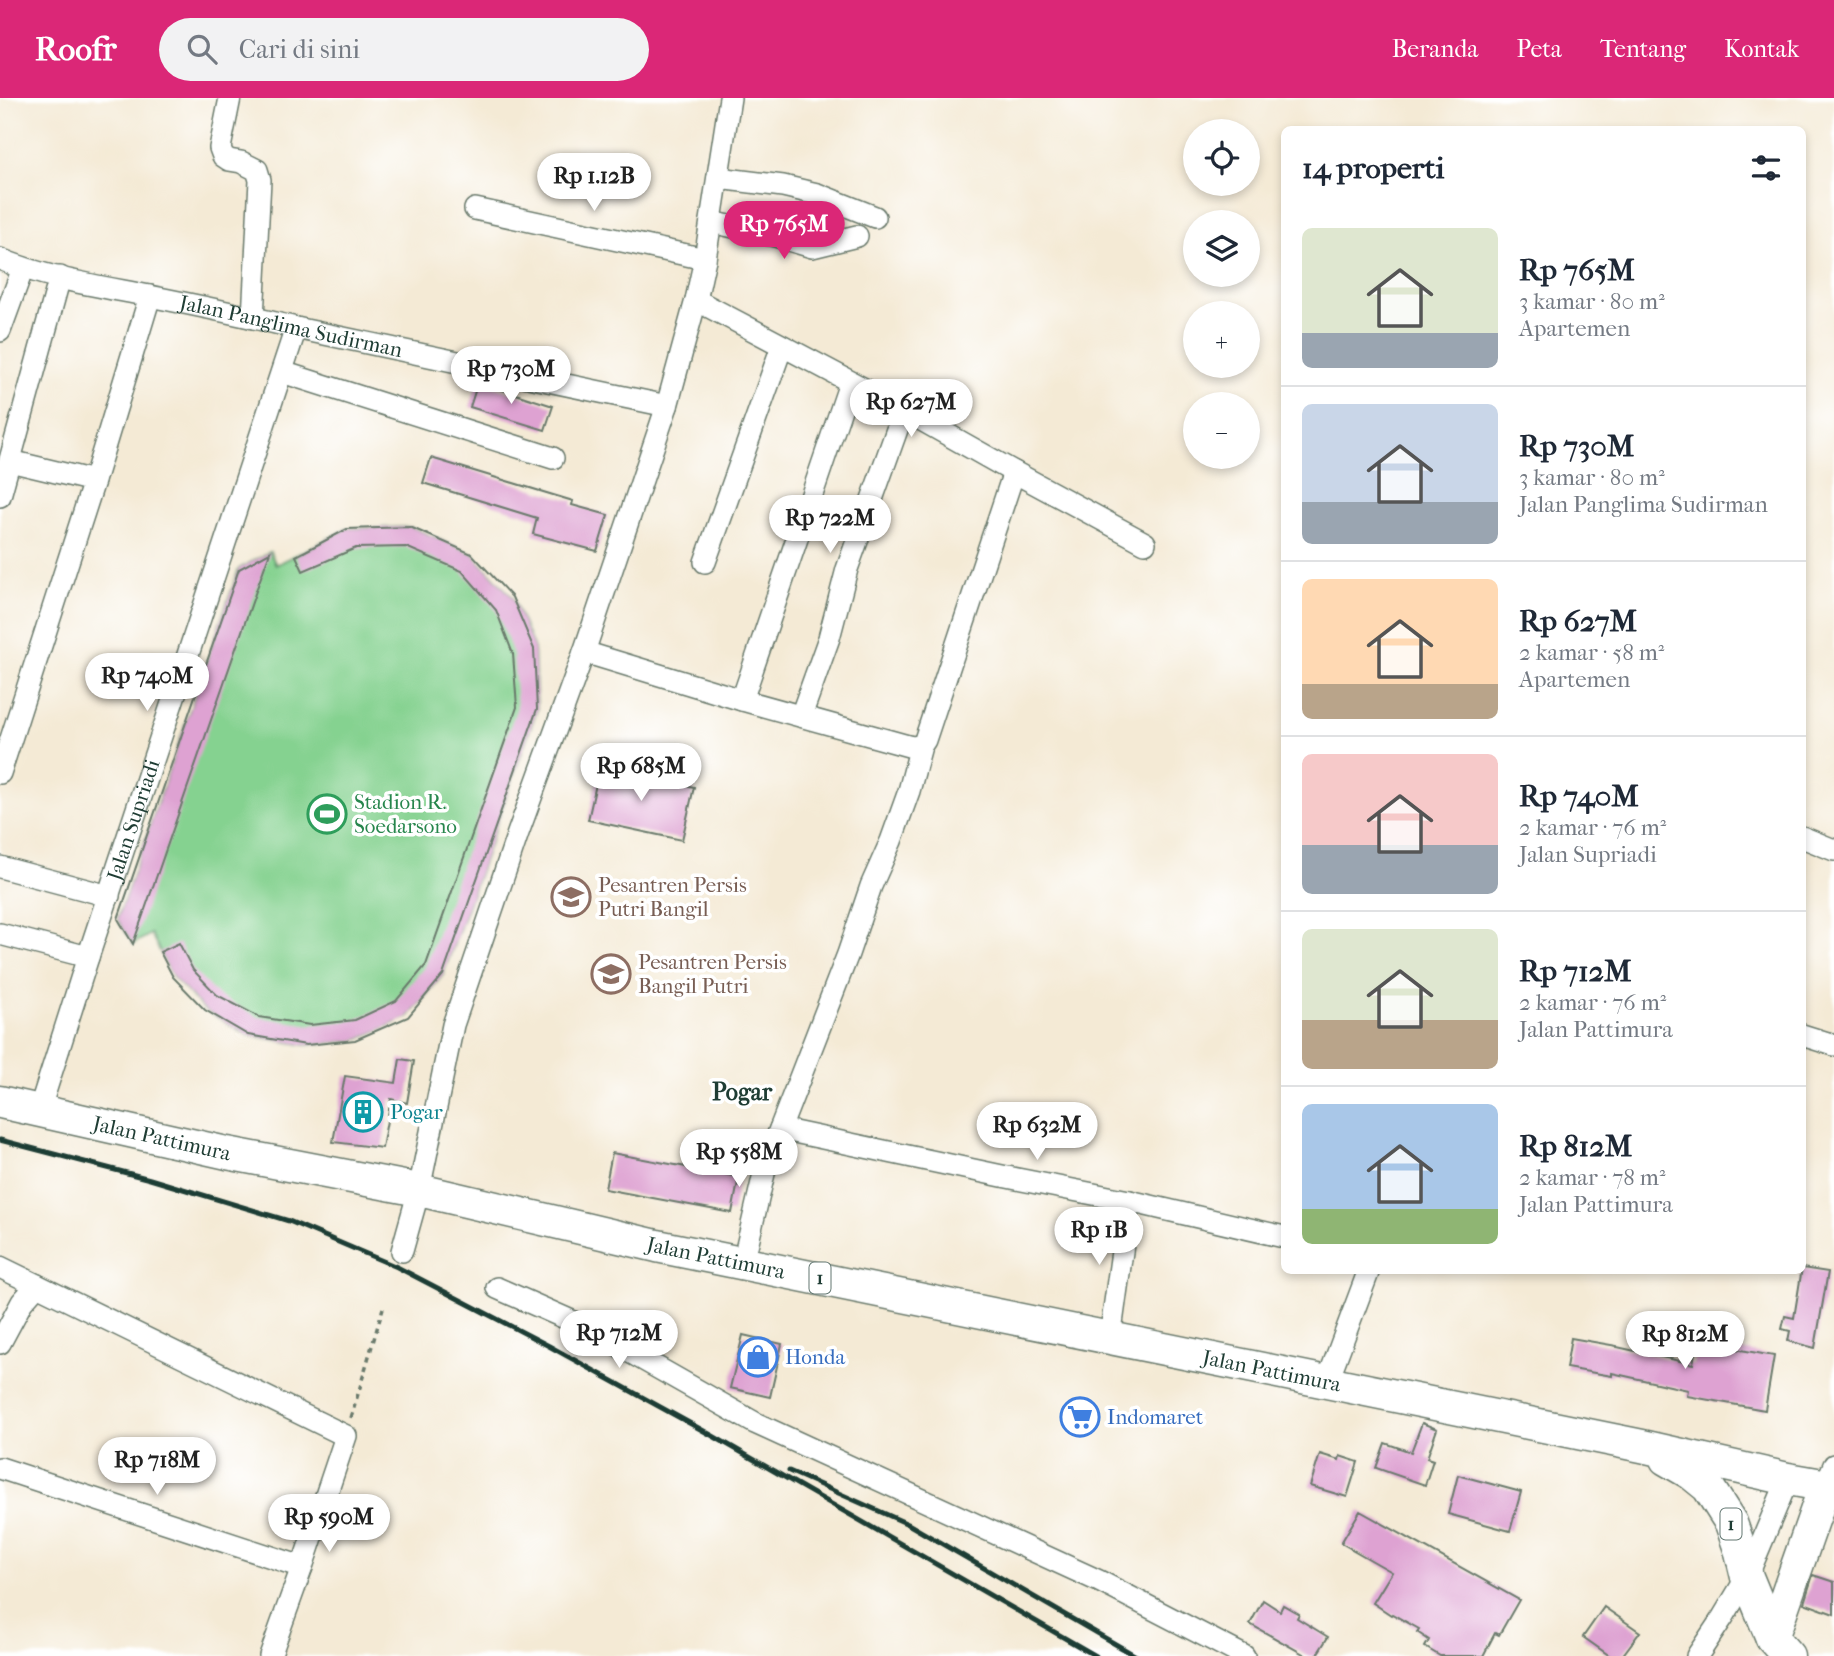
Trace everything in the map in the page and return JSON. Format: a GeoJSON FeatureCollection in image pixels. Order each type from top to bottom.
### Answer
{"type":"FeatureCollection","features":[{"type":"Feature","properties":{"kind":"highway","name":"Jalan Pattimura"},"geometry":{"type":"LineString","coordinates":[[0,1102],[227,1153],[419,1190],[657,1246],[1642,1446]]}},
{"type":"Feature","properties":{"kind":"highway","name":"1"},"geometry":{"type":"LineString","coordinates":[[1642,1446],[1788,1479],[1831,1479],[1780,1647]]}},
{"type":"Feature","properties":{"kind":"highway","name":"1"},"geometry":{"type":"LineString","coordinates":[[1642,1446],[1679,1466],[1708,1487],[1731,1523],[1747,1577],[1780,1647]]}},
{"type":"Feature","properties":{"kind":"street"},"geometry":{"type":"LineString","coordinates":[[230,98],[220,148],[223,156],[229,160],[241,162],[257,170],[260,180],[253,317]]}},
{"type":"Feature","properties":{"kind":"street"},"geometry":{"type":"LineString","coordinates":[[402,1251],[419,1190],[453,1025],[667,406],[705,259],[730,98]]}},
{"type":"Feature","properties":{"kind":"street"},"geometry":{"type":"LineString","coordinates":[[718,178],[783,186],[817,194],[875,217]]}},
{"type":"Feature","properties":{"kind":"street"},"geometry":{"type":"LineString","coordinates":[[475,209],[705,259]]}},
{"type":"Feature","properties":{"kind":"street"},"geometry":{"type":"LineString","coordinates":[[711,222],[812,247],[857,236]]}},
{"type":"Feature","properties":{"kind":"street","name":"Jalan Panglima Sudirman"},"geometry":{"type":"LineString","coordinates":[[0,259],[60,277],[667,406]]}},
{"type":"Feature","properties":{"kind":"street"},"geometry":{"type":"LineString","coordinates":[[0,331],[23,268]]}},
{"type":"Feature","properties":{"kind":"street"},"geometry":{"type":"LineString","coordinates":[[0,496],[60,277]]}},
{"type":"Feature","properties":{"kind":"street"},"geometry":{"type":"LineString","coordinates":[[0,773],[150,296]]}},
{"type":"Feature","properties":{"kind":"street"},"geometry":{"type":"LineString","coordinates":[[696,300],[904,410],[1145,543]]}},
{"type":"Feature","properties":{"kind":"street","name":"Jalan Supriadi"},"geometry":{"type":"LineString","coordinates":[[39,1111],[296,328]]}},
{"type":"Feature","properties":{"kind":"street"},"geometry":{"type":"LineString","coordinates":[[705,562],[782,346]]}},
{"type":"Feature","properties":{"kind":"street"},"geometry":{"type":"LineString","coordinates":[[282,372],[553,458]]}},
{"type":"Feature","properties":{"kind":"street"},"geometry":{"type":"LineString","coordinates":[[742,700],[850,383]]}},
{"type":"Feature","properties":{"kind":"street"},"geometry":{"type":"LineString","coordinates":[[801,716],[828,638],[847,569],[904,410]]}},
{"type":"Feature","properties":{"kind":"street"},"geometry":{"type":"LineString","coordinates":[[10,461],[94,481]]}},
{"type":"Feature","properties":{"kind":"street"},"geometry":{"type":"LineString","coordinates":[[743,1263],[766,1165],[848,954],[871,886],[891,841],[1014,472]]}},
{"type":"Feature","properties":{"kind":"street"},"geometry":{"type":"LineString","coordinates":[[584,652],[742,700],[912,747],[921,746]]}},
{"type":"Feature","properties":{"kind":"street"},"geometry":{"type":"LineString","coordinates":[[1806,839],[1834,850]]}},
{"type":"Feature","properties":{"kind":"street"},"geometry":{"type":"LineString","coordinates":[[0,867],[109,896]]}},
{"type":"Feature","properties":{"kind":"street"},"geometry":{"type":"LineString","coordinates":[[0,934],[88,957]]}},
{"type":"Feature","properties":{"kind":"street"},"geometry":{"type":"LineString","coordinates":[[1806,1036],[1834,1045]]}},
{"type":"Feature","properties":{"kind":"street"},"geometry":{"type":"LineString","coordinates":[[780,1129],[1129,1200],[1281,1236]]}},
{"type":"Feature","properties":{"kind":"street"},"geometry":{"type":"LineString","coordinates":[[1110,1338],[1129,1200]]}},
{"type":"Feature","properties":{"kind":"street"},"geometry":{"type":"LineString","coordinates":[[0,1267],[346,1436],[270,1656]]}},
{"type":"Feature","properties":{"kind":"street"},"geometry":{"type":"LineString","coordinates":[[1327,1382],[1368,1274]]}},
{"type":"Feature","properties":{"kind":"street"},"geometry":{"type":"LineString","coordinates":[[0,1343],[22,1302],[37,1286]]}},
{"type":"Feature","properties":{"kind":"street"},"geometry":{"type":"LineString","coordinates":[[497,1288],[574,1322],[755,1423],[1099,1581],[1244,1656]]}},
{"type":"Feature","properties":{"kind":"street"},"geometry":{"type":"LineString","coordinates":[[0,1468],[302,1567]]}},
{"type":"Feature","properties":{"kind":"street"},"geometry":{"type":"LineString","coordinates":[[1698,1656],[1747,1577],[1788,1479]]}},
{"type":"Feature","properties":{"kind":"path"},"geometry":{"type":"LineString","coordinates":[[346,1436],[383,1308]]}},
{"type":"Feature","properties":{"kind":"green space","name":"Stadion R. Soedarsono"},"geometry":{"type":"Polygon","coordinates":[[[410,527],[472,554],[512,597],[534,649],[537,709],[443,975],[408,1017],[355,1040],[306,1045],[248,1035],[205,1010],[173,977],[151,934],[133,944],[118,919],[239,569],[270,552],[276,565],[347,529],[410,527]]]}},
{"type":"Feature","properties":{"kind":"building"},"geometry":{"type":"Polygon","coordinates":[[[478,382],[553,406],[545,430],[470,407],[478,382]]]}},
{"type":"Feature","properties":{"kind":"building"},"geometry":{"type":"Polygon","coordinates":[[[431,458],[573,501],[572,505],[608,515],[597,551],[533,534],[537,518],[423,483],[431,458]]]}},
{"type":"Feature","properties":{"kind":"building"},"geometry":{"type":"Polygon","coordinates":[[[410,527],[472,554],[512,597],[534,649],[537,709],[443,975],[408,1017],[355,1040],[306,1045],[248,1035],[205,1010],[173,977],[160,952],[179,943],[193,970],[217,995],[259,1017],[310,1025],[355,1020],[396,1001],[426,965],[517,707],[513,654],[496,610],[462,571],[406,547],[356,548],[303,571],[296,556],[347,529],[410,527]]]}},
{"type":"Feature","properties":{"kind":"building"},"geometry":{"type":"Polygon","coordinates":[[[270,552],[133,944],[118,919],[239,569],[270,552]]]}},
{"type":"Feature","properties":{"kind":"building"},"geometry":{"type":"Polygon","coordinates":[[[600,766],[694,787],[682,840],[588,820],[600,766]]]}},
{"type":"Feature","properties":{"kind":"building","name":"Pogar"},"geometry":{"type":"Polygon","coordinates":[[[400,1059],[414,1061],[407,1103],[391,1099],[382,1148],[333,1142],[345,1076],[396,1083],[400,1059]]]}},
{"type":"Feature","properties":{"kind":"building"},"geometry":{"type":"Polygon","coordinates":[[[612,1153],[739,1177],[732,1213],[605,1189],[612,1153]]]}},
{"type":"Feature","properties":{"kind":"building"},"geometry":{"type":"Polygon","coordinates":[[[1806,1269],[1828,1272],[1815,1348],[1788,1341],[1790,1331],[1782,1329],[1785,1316],[1794,1318],[1801,1274],[1806,1274],[1806,1269]]]}},
{"type":"Feature","properties":{"kind":"building"},"geometry":{"type":"Polygon","coordinates":[[[743,1335],[782,1344],[770,1397],[730,1388],[743,1335]]]}},
{"type":"Feature","properties":{"kind":"building"},"geometry":{"type":"Polygon","coordinates":[[[1571,1338],[1693,1364],[1697,1342],[1774,1356],[1765,1410],[1687,1396],[1688,1390],[1612,1373],[1612,1376],[1566,1368],[1571,1338]]]}},
{"type":"Feature","properties":{"kind":"building"},"geometry":{"type":"Polygon","coordinates":[[[1422,1423],[1437,1429],[1427,1458],[1433,1460],[1425,1485],[1376,1468],[1385,1443],[1411,1452],[1422,1423]]]}},
{"type":"Feature","properties":{"kind":"building"},"geometry":{"type":"Polygon","coordinates":[[[1320,1454],[1339,1460],[1340,1456],[1358,1462],[1347,1497],[1310,1486],[1320,1454]]]}},
{"type":"Feature","properties":{"kind":"building"},"geometry":{"type":"Polygon","coordinates":[[[1458,1475],[1521,1492],[1510,1531],[1448,1514],[1458,1475]]]}},
{"type":"Feature","properties":{"kind":"building"},"geometry":{"type":"Polygon","coordinates":[[[1360,1511],[1519,1600],[1499,1635],[1495,1633],[1483,1656],[1440,1656],[1425,1647],[1429,1640],[1417,1632],[1419,1629],[1373,1603],[1392,1572],[1341,1543],[1360,1511]]]}},
{"type":"Feature","properties":{"kind":"building"},"geometry":{"type":"Polygon","coordinates":[[[1813,1575],[1834,1582],[1834,1614],[1804,1603],[1813,1575]]]}},
{"type":"Feature","properties":{"kind":"building"},"geometry":{"type":"Polygon","coordinates":[[[1263,1600],[1280,1611],[1283,1605],[1299,1614],[1297,1618],[1328,1637],[1316,1656],[1307,1656],[1250,1624],[1263,1600]]]}},
{"type":"Feature","properties":{"kind":"building"},"geometry":{"type":"Polygon","coordinates":[[[1604,1607],[1640,1632],[1622,1656],[1610,1656],[1583,1637],[1604,1607]]]}},
{"type":"Feature","properties":{"kind":"railway"},"geometry":{"type":"LineString","coordinates":[[0,1140],[150,1179],[289,1221],[397,1267],[713,1436],[1096,1656]]}},
{"type":"Feature","properties":{"kind":"railway"},"geometry":{"type":"LineString","coordinates":[[789,1471],[908,1524],[1136,1656]]}},
{"type":"Feature","properties":{"kind":"place","name":"Stadion R. Soedarsono"},"geometry":{"type":"Point","coordinates":[327,814]}},
{"type":"Feature","properties":{"kind":"place","name":"Pesantren Persis Putri Bangil"},"geometry":{"type":"Point","coordinates":[571,897]}},
{"type":"Feature","properties":{"kind":"place","name":"Pesantren Persis Bangil Putri"},"geometry":{"type":"Point","coordinates":[611,974]}},
{"type":"Feature","properties":{"kind":"place","name":"Pogar"},"geometry":{"type":"Point","coordinates":[363,1112]}},
{"type":"Feature","properties":{"kind":"place","name":"Honda"},"geometry":{"type":"Point","coordinates":[758,1357]}},
{"type":"Feature","properties":{"kind":"place","name":"Indomaret"},"geometry":{"type":"Point","coordinates":[1080,1417]}},
{"type":"Feature","properties":{"kind":"district","name":"Pogar"},"geometry":{"type":"Point","coordinates":[742,1092]}}]}
